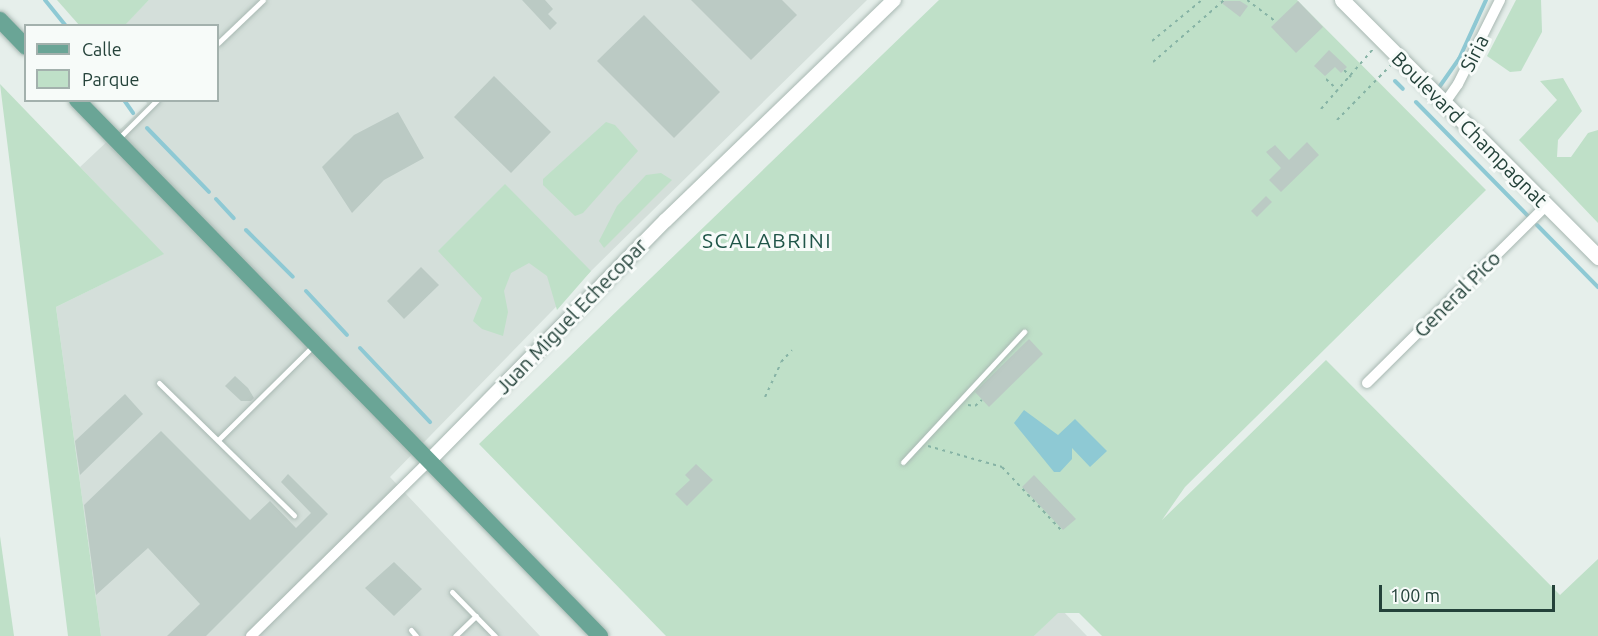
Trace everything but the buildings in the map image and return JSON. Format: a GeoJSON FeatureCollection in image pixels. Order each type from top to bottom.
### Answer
{"type":"FeatureCollection","features":[{"type":"Feature","properties":{"kind":"main road","name":"Boulevard Champagnat"},"geometry":{"type":"LineString","coordinates":[[1342,0],[1598,257]]}},
{"type":"Feature","properties":{"kind":"main road"},"geometry":{"type":"LineString","coordinates":[[0,20],[24,45]]}},
{"type":"Feature","properties":{"kind":"main road"},"geometry":{"type":"LineString","coordinates":[[79,102],[600,636]]}},
{"type":"Feature","properties":{"kind":"street","name":"Juan Miguel Echecopar"},"geometry":{"type":"LineString","coordinates":[[251,636],[428,462],[666,220],[894,0]]}},
{"type":"Feature","properties":{"kind":"street","name":"Siria"},"geometry":{"type":"LineString","coordinates":[[1444,104],[1458,84],[1500,0]]}},
{"type":"Feature","properties":{"kind":"street","name":"General Pico"},"geometry":{"type":"LineString","coordinates":[[1367,383],[1547,205]]}},
{"type":"Feature","properties":{"kind":"lane"},"geometry":{"type":"LineString","coordinates":[[219,42],[263,0]]}},
{"type":"Feature","properties":{"kind":"lane"},"geometry":{"type":"LineString","coordinates":[[116,141],[155,102]]}},
{"type":"Feature","properties":{"kind":"lane"},"geometry":{"type":"LineString","coordinates":[[903,462],[1024,332]]}},
{"type":"Feature","properties":{"kind":"lane"},"geometry":{"type":"LineString","coordinates":[[218,440],[315,344]]}},
{"type":"Feature","properties":{"kind":"lane"},"geometry":{"type":"LineString","coordinates":[[159,383],[294,514]]}},
{"type":"Feature","properties":{"kind":"lane"},"geometry":{"type":"LineString","coordinates":[[452,592],[495,636]]}},
{"type":"Feature","properties":{"kind":"lane"},"geometry":{"type":"LineString","coordinates":[[455,636],[476,616]]}},
{"type":"Feature","properties":{"kind":"lane"},"geometry":{"type":"LineString","coordinates":[[411,630],[416,636]]}},
{"type":"Feature","properties":{"kind":"path"},"geometry":{"type":"LineString","coordinates":[[1152,41],[1202,0]]}},
{"type":"Feature","properties":{"kind":"path"},"geometry":{"type":"LineString","coordinates":[[1153,62],[1224,0]]}},
{"type":"Feature","properties":{"kind":"path"},"geometry":{"type":"LineString","coordinates":[[1246,0],[1252,1],[1276,22]]}},
{"type":"Feature","properties":{"kind":"path"},"geometry":{"type":"LineString","coordinates":[[1321,109],[1375,47]]}},
{"type":"Feature","properties":{"kind":"path"},"geometry":{"type":"LineString","coordinates":[[1337,120],[1399,58]]}},
{"type":"Feature","properties":{"kind":"path"},"geometry":{"type":"LineString","coordinates":[[1344,70],[1351,77]]}},
{"type":"Feature","properties":{"kind":"path"},"geometry":{"type":"LineString","coordinates":[[1326,79],[1338,90]]}},
{"type":"Feature","properties":{"kind":"path"},"geometry":{"type":"LineString","coordinates":[[765,397],[781,362],[792,350]]}},
{"type":"Feature","properties":{"kind":"path"},"geometry":{"type":"LineString","coordinates":[[957,404],[975,406],[982,400]]}},
{"type":"Feature","properties":{"kind":"path"},"geometry":{"type":"LineString","coordinates":[[921,444],[1002,467],[1060,530]]}},
{"type":"Feature","properties":{"kind":"shaded area"},"geometry":{"type":"Polygon","coordinates":[[[149,0],[867,0],[591,271],[390,477],[540,636],[101,636],[56,307],[163,254],[80,167],[147,104],[146,102],[219,102],[219,24],[125,24],[149,0]]]}},
{"type":"Feature","properties":{"kind":"shaded area"},"geometry":{"type":"Polygon","coordinates":[[[1061,609],[1087,636],[1034,636],[1061,609]]]}},
{"type":"Feature","properties":{"kind":"green space"},"geometry":{"type":"Polygon","coordinates":[[[57,0],[149,0],[126,24],[78,24],[57,0]]]}},
{"type":"Feature","properties":{"kind":"green space"},"geometry":{"type":"Polygon","coordinates":[[[939,0],[1297,0],[1486,190],[1185,487],[1162,520],[1326,360],[1560,595],[1598,559],[1598,636],[1102,636],[1079,613],[1058,613],[1034,636],[666,636],[479,444],[939,0]]]}},
{"type":"Feature","properties":{"kind":"green space"},"geometry":{"type":"Polygon","coordinates":[[[1516,0],[1541,0],[1542,32],[1521,71],[1510,72],[1487,56],[1516,0]]]}},
{"type":"Feature","properties":{"kind":"green space"},"geometry":{"type":"Polygon","coordinates":[[[1563,78],[1582,111],[1558,140],[1557,157],[1571,157],[1588,133],[1598,130],[1598,223],[1519,140],[1557,100],[1540,81],[1563,78]]]}},
{"type":"Feature","properties":{"kind":"green space"},"geometry":{"type":"Polygon","coordinates":[[[0,84],[164,254],[56,307],[101,636],[68,636],[0,84]]]}},
{"type":"Feature","properties":{"kind":"green space"},"geometry":{"type":"Polygon","coordinates":[[[606,122],[615,125],[638,151],[583,213],[575,216],[543,185],[543,179],[606,122]]]}},
{"type":"Feature","properties":{"kind":"green space"},"geometry":{"type":"Polygon","coordinates":[[[661,173],[672,180],[604,248],[599,241],[617,206],[646,175],[661,173]]]}},
{"type":"Feature","properties":{"kind":"green space"},"geometry":{"type":"Polygon","coordinates":[[[505,184],[591,271],[557,310],[547,276],[529,263],[511,273],[504,291],[508,312],[503,336],[482,329],[473,321],[482,298],[438,251],[505,184]]]}},
{"type":"Feature","properties":{"kind":"green space"},"geometry":{"type":"Polygon","coordinates":[[[0,536],[14,636],[0,636],[0,536]]]}},
{"type":"Feature","properties":{"kind":"water"},"geometry":{"type":"Polygon","coordinates":[[[1024,410],[1058,435],[1075,419],[1107,451],[1090,467],[1072,448],[1072,459],[1060,472],[1054,472],[1014,423],[1024,410]]]}},
{"type":"Feature","properties":{"kind":"waterway"},"geometry":{"type":"LineString","coordinates":[[45,0],[64,24]]}},
{"type":"Feature","properties":{"kind":"waterway"},"geometry":{"type":"LineString","coordinates":[[1440,86],[1459,59],[1486,0]]}},
{"type":"Feature","properties":{"kind":"waterway"},"geometry":{"type":"LineString","coordinates":[[1395,81],[1403,89]]}},
{"type":"Feature","properties":{"kind":"waterway"},"geometry":{"type":"LineString","coordinates":[[125,102],[133,113]]}},
{"type":"Feature","properties":{"kind":"waterway"},"geometry":{"type":"LineString","coordinates":[[1416,102],[1528,216]]}},
{"type":"Feature","properties":{"kind":"waterway"},"geometry":{"type":"LineString","coordinates":[[147,128],[209,192]]}},
{"type":"Feature","properties":{"kind":"waterway"},"geometry":{"type":"LineString","coordinates":[[216,199],[234,218]]}},
{"type":"Feature","properties":{"kind":"waterway"},"geometry":{"type":"LineString","coordinates":[[1537,225],[1598,287]]}},
{"type":"Feature","properties":{"kind":"waterway"},"geometry":{"type":"LineString","coordinates":[[246,230],[293,277]]}},
{"type":"Feature","properties":{"kind":"waterway"},"geometry":{"type":"LineString","coordinates":[[306,291],[347,335]]}},
{"type":"Feature","properties":{"kind":"waterway"},"geometry":{"type":"LineString","coordinates":[[360,348],[430,422]]}},
{"type":"Feature","properties":{"kind":"district","name":"SCALABRINI"},"geometry":{"type":"Point","coordinates":[767,240]}}]}
